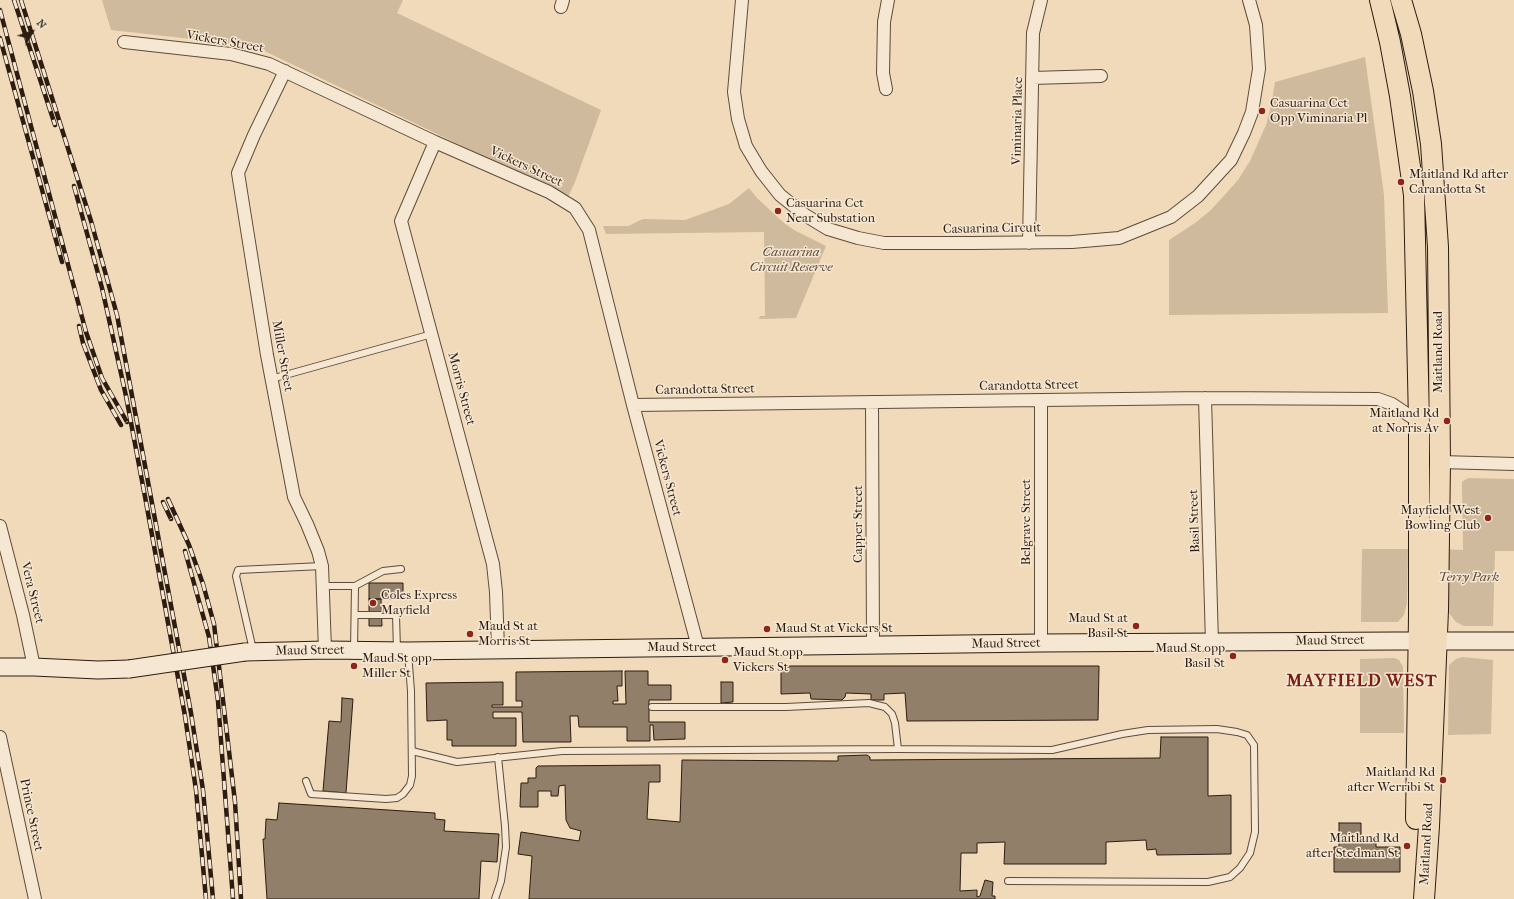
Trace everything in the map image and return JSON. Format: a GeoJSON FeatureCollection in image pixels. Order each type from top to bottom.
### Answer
{"type":"FeatureCollection","features":[{"type":"Feature","properties":{"kind":"main road","name":"Maitland Road"},"geometry":{"type":"LineString","coordinates":[[1380,0],[1390,42],[1400,96],[1414,195],[1419,422],[1428,641]]}},
{"type":"Feature","properties":{"kind":"main road","name":"Maitland Road"},"geometry":{"type":"LineString","coordinates":[[1401,0],[1411,34],[1423,91],[1431,144],[1438,247],[1440,462],[1416,828],[1423,899]]}},
{"type":"Feature","properties":{"kind":"main road","name":"Maud Street"},"geometry":{"type":"LineString","coordinates":[[0,667],[98,670],[129,669],[249,652],[325,650],[873,646],[1041,643],[1514,641]]}},
{"type":"Feature","properties":{"kind":"street","name":"Casuarina Circuit"},"geometry":{"type":"LineString","coordinates":[[742,0],[734,92],[738,119],[746,146],[761,171],[780,195],[804,215],[828,229],[884,243],[1029,243],[1072,242],[1119,238],[1171,217],[1198,196],[1231,160],[1244,134],[1252,112],[1259,69],[1256,25],[1249,0]]}},
{"type":"Feature","properties":{"kind":"street"},"geometry":{"type":"LineString","coordinates":[[886,89],[883,73],[884,22],[888,0]]}},
{"type":"Feature","properties":{"kind":"street","name":"Viminaria Place"},"geometry":{"type":"LineString","coordinates":[[1029,243],[1033,33],[1041,0]]}},
{"type":"Feature","properties":{"kind":"street","name":"Vickers Street"},"geometry":{"type":"LineString","coordinates":[[124,42],[231,54],[269,64],[435,142],[550,192],[575,208],[589,230],[633,404],[698,647]]}},
{"type":"Feature","properties":{"kind":"street","name":"Miller Street"},"geometry":{"type":"LineString","coordinates":[[285,71],[254,135],[238,173],[271,379],[294,497],[312,537],[322,566],[325,650]]}},
{"type":"Feature","properties":{"kind":"street"},"geometry":{"type":"LineString","coordinates":[[1032,78],[1101,76]]}},
{"type":"Feature","properties":{"kind":"street","name":"Morris Street"},"geometry":{"type":"LineString","coordinates":[[435,142],[401,221],[493,564],[496,592],[498,649]]}},
{"type":"Feature","properties":{"kind":"street","name":"Carandotta Street"},"geometry":{"type":"LineString","coordinates":[[633,404],[1205,398],[1378,399],[1396,406],[1419,422]]}},
{"type":"Feature","properties":{"kind":"street","name":"Basil Street"},"geometry":{"type":"LineString","coordinates":[[1205,398],[1212,643]]}},
{"type":"Feature","properties":{"kind":"street","name":"Belgrave Street"},"geometry":{"type":"LineString","coordinates":[[1041,400],[1041,643]]}},
{"type":"Feature","properties":{"kind":"street","name":"Capper Street"},"geometry":{"type":"LineString","coordinates":[[872,402],[873,646]]}},
{"type":"Feature","properties":{"kind":"street"},"geometry":{"type":"LineString","coordinates":[[1440,462],[1514,464]]}},
{"type":"Feature","properties":{"kind":"street","name":"Vera Street"},"geometry":{"type":"LineString","coordinates":[[0,526],[32,651],[34,667]]}},
{"type":"Feature","properties":{"kind":"street","name":"Prince Street"},"geometry":{"type":"LineString","coordinates":[[0,737],[35,899]]}},
{"type":"Feature","properties":{"kind":"lane"},"geometry":{"type":"LineString","coordinates":[[271,379],[432,334]]}},
{"type":"Feature","properties":{"kind":"lane"},"geometry":{"type":"LineString","coordinates":[[249,652],[236,576],[238,570],[322,566]]}},
{"type":"Feature","properties":{"kind":"lane"},"geometry":{"type":"LineString","coordinates":[[323,586],[355,586],[383,571],[401,569]]}},
{"type":"Feature","properties":{"kind":"lane"},"geometry":{"type":"LineString","coordinates":[[354,650],[355,586]]}},
{"type":"Feature","properties":{"kind":"lane"},"geometry":{"type":"LineString","coordinates":[[306,782],[311,794],[386,799],[397,798],[403,794],[410,785],[412,776],[411,685],[402,650],[396,615],[354,615]]}},
{"type":"Feature","properties":{"kind":"lane"},"geometry":{"type":"LineString","coordinates":[[652,707],[786,707],[869,703],[885,707],[892,714],[895,723],[898,749]]}},
{"type":"Feature","properties":{"kind":"lane"},"geometry":{"type":"LineString","coordinates":[[412,752],[457,762],[562,751],[898,749],[1052,750],[1122,734],[1148,730],[1217,730],[1237,732],[1247,735],[1254,745],[1256,832],[1250,853],[1240,868],[1230,877],[1208,882],[1008,881]]}},
{"type":"Feature","properties":{"kind":"lane"},"geometry":{"type":"LineString","coordinates":[[495,899],[501,881],[506,847],[498,757]]}},
{"type":"Feature","properties":{"kind":"green space"},"geometry":{"type":"Polygon","coordinates":[[[102,0],[403,0],[397,13],[601,110],[575,182],[568,197],[254,46],[111,30],[102,0]]]}},
{"type":"Feature","properties":{"kind":"green space"},"geometry":{"type":"Polygon","coordinates":[[[1365,57],[1384,195],[1388,313],[1169,315],[1169,240],[1195,223],[1211,210],[1238,180],[1250,161],[1266,125],[1275,82],[1365,57]]]}},
{"type":"Feature","properties":{"kind":"green space","name":"Casuarina Circuit Reserve"},"geometry":{"type":"Polygon","coordinates":[[[749,188],[757,198],[784,223],[794,230],[826,246],[796,318],[759,319],[760,316],[765,316],[764,232],[606,234],[603,226],[628,226],[643,219],[685,220],[729,204],[749,188]]]}},
{"type":"Feature","properties":{"kind":"green space"},"geometry":{"type":"Polygon","coordinates":[[[1469,478],[1514,479],[1514,551],[1495,551],[1493,626],[1464,626],[1456,622],[1445,605],[1443,549],[1463,550],[1462,482],[1469,478]]]}},
{"type":"Feature","properties":{"kind":"green space","name":"Terry Park"},"geometry":{"type":"Polygon","coordinates":[[[1362,549],[1408,549],[1407,603],[1404,615],[1398,622],[1361,622],[1362,549]]]}},
{"type":"Feature","properties":{"kind":"green space"},"geometry":{"type":"Polygon","coordinates":[[[1463,657],[1493,660],[1491,734],[1448,735],[1449,665],[1456,659],[1463,657]]]}},
{"type":"Feature","properties":{"kind":"green space"},"geometry":{"type":"Polygon","coordinates":[[[1394,658],[1399,660],[1403,667],[1404,733],[1360,733],[1360,659],[1394,658]]]}},
{"type":"Feature","properties":{"kind":"building"},"geometry":{"type":"Polygon","coordinates":[[[369,583],[403,583],[403,599],[369,599],[369,583]]]}},
{"type":"Feature","properties":{"kind":"building"},"geometry":{"type":"Polygon","coordinates":[[[369,599],[381,599],[382,626],[369,626],[369,599]]]}},
{"type":"Feature","properties":{"kind":"building"},"geometry":{"type":"Polygon","coordinates":[[[781,666],[1099,666],[1098,720],[907,721],[905,693],[884,694],[884,700],[871,700],[871,694],[846,693],[842,700],[811,699],[810,693],[781,694],[781,666]]]}},
{"type":"Feature","properties":{"kind":"building"},"geometry":{"type":"Polygon","coordinates":[[[622,671],[622,686],[617,686],[618,701],[613,701],[613,704],[626,704],[625,671],[648,671],[648,685],[671,685],[671,700],[649,700],[649,722],[685,722],[685,739],[654,740],[653,725],[650,725],[650,741],[627,741],[627,727],[579,727],[578,716],[570,716],[571,742],[523,742],[522,712],[493,712],[493,718],[516,718],[516,746],[452,746],[452,740],[447,740],[447,720],[427,721],[426,683],[503,682],[503,705],[492,705],[492,707],[522,707],[522,701],[516,701],[516,672],[622,671]]]}},
{"type":"Feature","properties":{"kind":"building"},"geometry":{"type":"Polygon","coordinates":[[[721,682],[733,682],[733,702],[721,703],[721,682]]]}},
{"type":"Feature","properties":{"kind":"building"},"geometry":{"type":"Polygon","coordinates":[[[342,698],[353,699],[346,793],[323,791],[329,721],[341,722],[342,698]]]}},
{"type":"Feature","properties":{"kind":"building"},"geometry":{"type":"Polygon","coordinates":[[[1161,737],[1208,737],[1208,796],[1231,795],[1231,854],[1157,855],[1156,849],[1147,850],[1146,840],[1106,842],[1106,864],[1004,864],[1005,842],[977,843],[977,853],[961,853],[960,891],[977,890],[977,897],[980,896],[985,880],[993,882],[992,896],[995,896],[995,899],[529,899],[532,856],[518,854],[521,832],[579,841],[581,831],[570,828],[566,820],[565,785],[559,786],[558,796],[551,796],[551,791],[538,791],[538,807],[520,807],[521,783],[528,783],[528,778],[536,778],[536,768],[538,766],[660,765],[660,782],[649,782],[647,819],[680,822],[682,760],[838,761],[838,756],[867,755],[870,757],[870,760],[1160,758],[1161,737]]]}},
{"type":"Feature","properties":{"kind":"building"},"geometry":{"type":"Polygon","coordinates":[[[279,803],[435,813],[435,819],[445,820],[444,831],[499,834],[497,862],[481,861],[479,899],[267,899],[263,839],[265,839],[266,819],[277,820],[279,803]]]}},
{"type":"Feature","properties":{"kind":"building"},"geometry":{"type":"Polygon","coordinates":[[[1339,823],[1361,823],[1361,837],[1376,838],[1376,847],[1400,847],[1400,872],[1334,872],[1334,847],[1339,847],[1339,823]]]}},
{"type":"Feature","properties":{"kind":"railway"},"geometry":{"type":"LineString","coordinates":[[14,0],[55,125]]}},
{"type":"Feature","properties":{"kind":"railway"},"geometry":{"type":"LineString","coordinates":[[21,0],[91,221],[117,315],[191,713],[203,790],[213,899]]}},
{"type":"Feature","properties":{"kind":"railway"},"geometry":{"type":"LineString","coordinates":[[0,10],[86,332],[102,378],[127,422]]}},
{"type":"Feature","properties":{"kind":"railway"},"geometry":{"type":"LineString","coordinates":[[0,38],[62,262]]}},
{"type":"Feature","properties":{"kind":"railway"},"geometry":{"type":"LineString","coordinates":[[74,186],[102,288],[126,396],[146,502],[185,716],[196,790],[206,899]]}},
{"type":"Feature","properties":{"kind":"railway"},"geometry":{"type":"LineString","coordinates":[[79,326],[83,343],[101,390],[121,425]]}},
{"type":"Feature","properties":{"kind":"railway"},"geometry":{"type":"LineString","coordinates":[[168,499],[189,545],[203,584],[214,624],[235,802],[241,899]]}},
{"type":"Feature","properties":{"kind":"railway"},"geometry":{"type":"LineString","coordinates":[[163,502],[171,519]]}},
{"type":"Feature","properties":{"kind":"railway"},"geometry":{"type":"LineString","coordinates":[[185,551],[209,637],[218,701],[233,899]]}},
{"type":"Feature","properties":{"kind":"place","name":"Casuarina Cct Opp Viminaria Pl"},"geometry":{"type":"Point","coordinates":[1262,111]}},
{"type":"Feature","properties":{"kind":"place","name":"Maitland Rd after Carandotta St"},"geometry":{"type":"Point","coordinates":[1401,182]}},
{"type":"Feature","properties":{"kind":"place","name":"Casuarina Cct Near Substation"},"geometry":{"type":"Point","coordinates":[778,211]}},
{"type":"Feature","properties":{"kind":"place","name":"Maitland Rd at Norris Av"},"geometry":{"type":"Point","coordinates":[1447,421]}},
{"type":"Feature","properties":{"kind":"place","name":"Mayfield West Bowling Club"},"geometry":{"type":"Point","coordinates":[1488,518]}},
{"type":"Feature","properties":{"kind":"place","name":"Coles Express Mayfield"},"geometry":{"type":"Point","coordinates":[373,603]}},
{"type":"Feature","properties":{"kind":"place","name":"Maud St at Basil St"},"geometry":{"type":"Point","coordinates":[1136,626]}},
{"type":"Feature","properties":{"kind":"place","name":"Maud St at Vickers St"},"geometry":{"type":"Point","coordinates":[767,629]}},
{"type":"Feature","properties":{"kind":"place","name":"Maud St at Morris St"},"geometry":{"type":"Point","coordinates":[470,634]}},
{"type":"Feature","properties":{"kind":"place","name":"Maud St opp Basil St"},"geometry":{"type":"Point","coordinates":[1233,656]}},
{"type":"Feature","properties":{"kind":"place","name":"Maud St opp Vickers St"},"geometry":{"type":"Point","coordinates":[725,660]}},
{"type":"Feature","properties":{"kind":"place","name":"Maud St opp Miller St"},"geometry":{"type":"Point","coordinates":[354,666]}},
{"type":"Feature","properties":{"kind":"place","name":"Maitland Rd after Werribi St"},"geometry":{"type":"Point","coordinates":[1443,780]}},
{"type":"Feature","properties":{"kind":"place","name":"Maitland Rd after Stedman St"},"geometry":{"type":"Point","coordinates":[1407,846]}},
{"type":"Feature","properties":{"kind":"district","name":"MAYFIELD WEST"},"geometry":{"type":"Point","coordinates":[1362,682]}}]}
